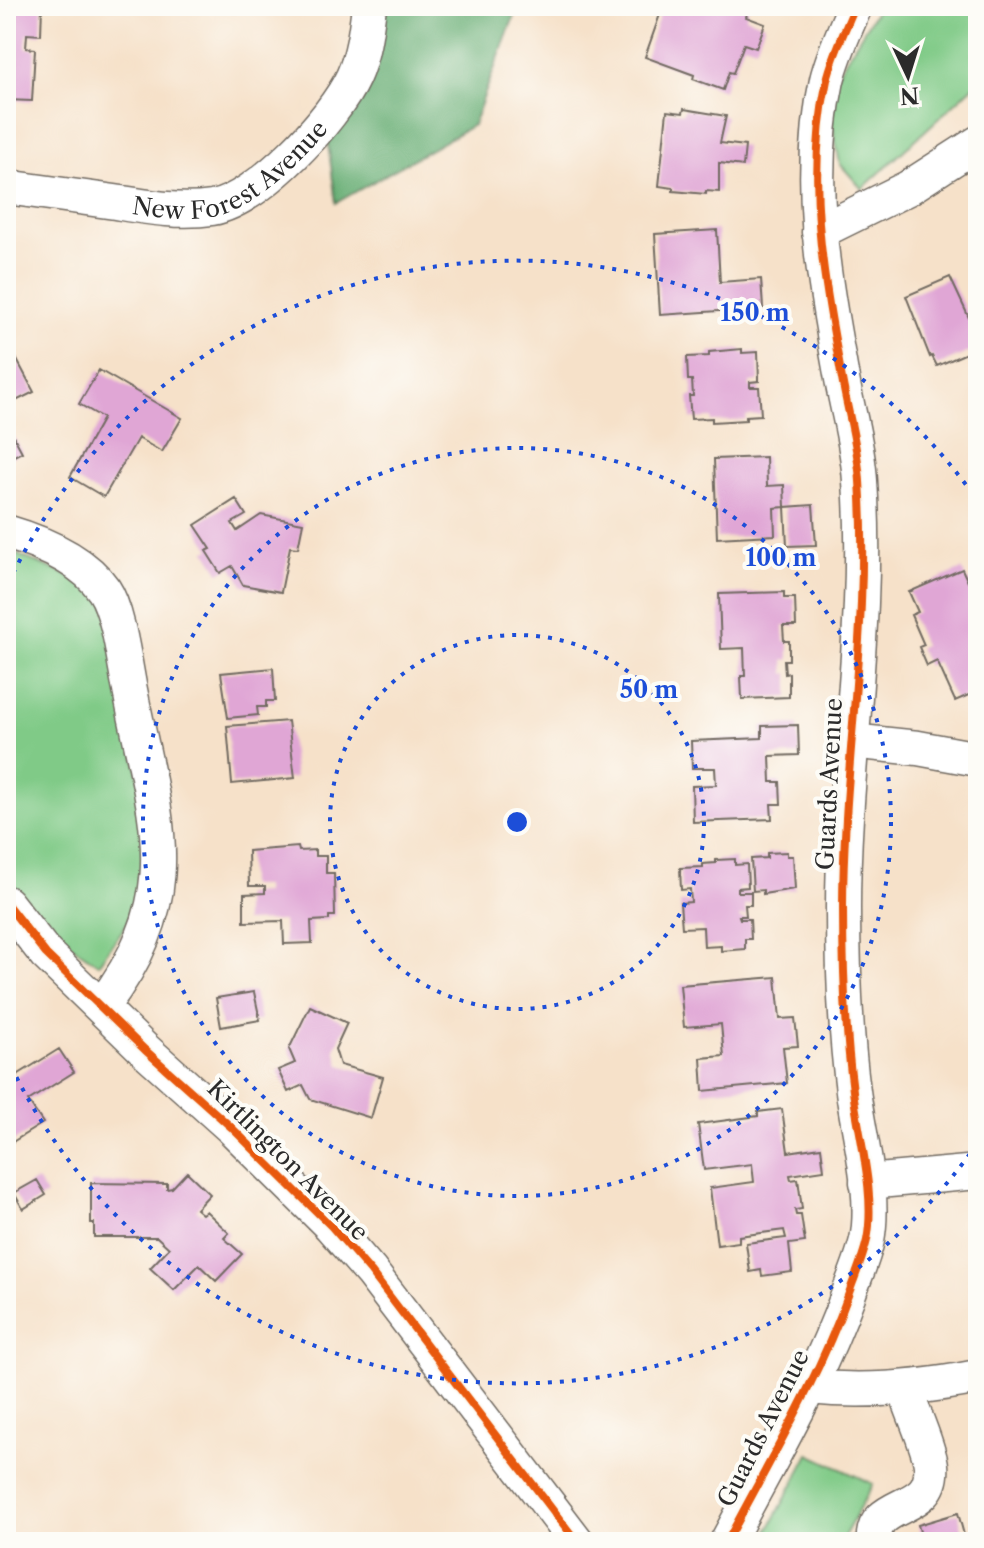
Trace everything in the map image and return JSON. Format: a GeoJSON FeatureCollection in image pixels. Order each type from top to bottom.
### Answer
{"type":"FeatureCollection","features":[{"type":"Feature","properties":{"kind":"street","name":"New Forest Avenue"},"geometry":{"type":"LineString","coordinates":[[6,187],[178,210],[216,207],[241,197],[297,151],[337,105],[353,77],[364,45],[369,6]]}},
{"type":"Feature","properties":{"kind":"street","name":"Guards Avenue"},"geometry":{"type":"LineString","coordinates":[[727,1542],[809,1387],[839,1318],[866,1243],[869,1224],[867,1182],[852,1087],[844,996],[843,905],[863,578],[860,475],[822,270],[816,196],[820,121],[833,61],[855,6]]}},
{"type":"Feature","properties":{"kind":"street"},"geometry":{"type":"LineString","coordinates":[[819,232],[908,188],[978,143]]}},
{"type":"Feature","properties":{"kind":"street"},"geometry":{"type":"LineString","coordinates":[[6,532],[60,554],[87,572],[104,590],[113,610],[127,675],[158,839],[158,881],[156,902],[142,942],[125,976],[102,1006]]}},
{"type":"Feature","properties":{"kind":"street"},"geometry":{"type":"LineString","coordinates":[[851,741],[918,748],[978,759]]}},
{"type":"Feature","properties":{"kind":"street","name":"Kirtlington Avenue"},"geometry":{"type":"LineString","coordinates":[[6,903],[46,954],[145,1050],[231,1127],[352,1250],[577,1542]]}},
{"type":"Feature","properties":{"kind":"street"},"geometry":{"type":"LineString","coordinates":[[867,1182],[978,1172]]}},
{"type":"Feature","properties":{"kind":"street"},"geometry":{"type":"LineString","coordinates":[[809,1387],[837,1390],[905,1389],[978,1377]]}},
{"type":"Feature","properties":{"kind":"street"},"geometry":{"type":"LineString","coordinates":[[874,1542],[875,1526],[880,1518],[918,1498],[928,1486],[931,1465],[905,1389]]}},
{"type":"Feature","properties":{"kind":"green space"},"geometry":{"type":"Polygon","coordinates":[[[380,6],[518,6],[473,125],[336,203],[327,137],[380,6]]]}},
{"type":"Feature","properties":{"kind":"green space"},"geometry":{"type":"Polygon","coordinates":[[[879,6],[978,6],[978,82],[862,189],[840,164],[826,92],[879,6]]]}},
{"type":"Feature","properties":{"kind":"green space"},"geometry":{"type":"Polygon","coordinates":[[[6,550],[104,590],[158,881],[98,964],[6,899],[6,550]]]}},
{"type":"Feature","properties":{"kind":"green space"},"geometry":{"type":"Polygon","coordinates":[[[809,1454],[873,1484],[841,1542],[762,1542],[809,1454]]]}},
{"type":"Feature","properties":{"kind":"building"},"geometry":{"type":"Polygon","coordinates":[[[6,6],[42,6],[41,35],[27,34],[26,48],[35,49],[32,101],[6,100],[6,6]]]}},
{"type":"Feature","properties":{"kind":"building"},"geometry":{"type":"Polygon","coordinates":[[[663,6],[749,6],[746,17],[765,24],[756,48],[744,44],[723,90],[693,79],[694,75],[645,57],[663,6]]]}},
{"type":"Feature","properties":{"kind":"building"},"geometry":{"type":"Polygon","coordinates":[[[684,109],[726,116],[720,143],[745,146],[743,166],[719,163],[719,192],[673,191],[673,188],[659,186],[667,111],[683,113],[684,109]]]}},
{"type":"Feature","properties":{"kind":"building"},"geometry":{"type":"Polygon","coordinates":[[[717,230],[720,282],[761,279],[763,308],[660,315],[655,234],[717,230]]]}},
{"type":"Feature","properties":{"kind":"building"},"geometry":{"type":"Polygon","coordinates":[[[950,277],[977,335],[978,348],[937,366],[930,357],[906,296],[950,277]]]}},
{"type":"Feature","properties":{"kind":"building"},"geometry":{"type":"Polygon","coordinates":[[[6,339],[34,392],[6,406],[6,339]]]}},
{"type":"Feature","properties":{"kind":"building"},"geometry":{"type":"Polygon","coordinates":[[[742,349],[742,353],[758,352],[759,381],[750,382],[750,387],[759,387],[761,415],[746,416],[746,420],[712,422],[712,418],[691,419],[689,396],[693,396],[692,380],[688,380],[687,357],[742,349]]]}},
{"type":"Feature","properties":{"kind":"building"},"geometry":{"type":"Polygon","coordinates":[[[99,370],[182,418],[162,452],[138,438],[104,497],[70,477],[103,418],[79,404],[99,370]]]}},
{"type":"Feature","properties":{"kind":"building"},"geometry":{"type":"Polygon","coordinates":[[[6,422],[22,452],[6,460],[6,422]]]}},
{"type":"Feature","properties":{"kind":"building"},"geometry":{"type":"Polygon","coordinates":[[[766,457],[767,486],[784,485],[785,507],[774,508],[775,535],[717,538],[714,459],[766,457]]]}},
{"type":"Feature","properties":{"kind":"building"},"geometry":{"type":"Polygon","coordinates":[[[236,499],[246,515],[232,523],[237,531],[261,515],[303,523],[298,548],[290,547],[281,592],[243,585],[232,566],[220,573],[206,551],[211,549],[195,525],[236,499]]]}},
{"type":"Feature","properties":{"kind":"building"},"geometry":{"type":"Polygon","coordinates":[[[813,505],[816,545],[787,546],[785,507],[813,505]]]}},
{"type":"Feature","properties":{"kind":"building"},"geometry":{"type":"Polygon","coordinates":[[[962,569],[968,582],[978,578],[978,691],[955,701],[937,661],[927,666],[919,647],[924,645],[911,615],[918,612],[909,592],[962,569]]]}},
{"type":"Feature","properties":{"kind":"building"},"geometry":{"type":"Polygon","coordinates":[[[784,592],[784,598],[795,598],[796,626],[783,626],[784,641],[789,641],[789,660],[784,660],[785,674],[789,673],[789,697],[742,699],[744,648],[721,649],[719,594],[784,592]]]}},
{"type":"Feature","properties":{"kind":"building"},"geometry":{"type":"Polygon","coordinates":[[[273,668],[275,701],[266,701],[266,707],[257,707],[258,715],[228,718],[221,673],[273,668]]]}},
{"type":"Feature","properties":{"kind":"building"},"geometry":{"type":"Polygon","coordinates":[[[288,721],[295,778],[232,784],[227,726],[288,721]]]}},
{"type":"Feature","properties":{"kind":"building"},"geometry":{"type":"Polygon","coordinates":[[[798,725],[799,755],[770,756],[771,782],[780,782],[781,804],[771,804],[772,819],[693,822],[692,786],[716,785],[715,768],[692,768],[691,741],[762,738],[762,726],[798,725]]]}},
{"type":"Feature","properties":{"kind":"building"},"geometry":{"type":"Polygon","coordinates":[[[298,847],[299,851],[315,850],[315,856],[326,856],[326,873],[334,873],[335,916],[329,916],[329,920],[311,921],[312,943],[284,944],[283,921],[244,922],[244,894],[265,893],[265,886],[249,886],[248,851],[298,847]]]}},
{"type":"Feature","properties":{"kind":"building"},"geometry":{"type":"Polygon","coordinates":[[[787,852],[787,856],[793,856],[795,889],[763,894],[763,890],[753,891],[751,859],[767,858],[767,853],[787,852]]]}},
{"type":"Feature","properties":{"kind":"building"},"geometry":{"type":"Polygon","coordinates":[[[735,859],[735,865],[747,864],[748,887],[738,888],[738,892],[751,892],[751,905],[745,905],[746,916],[739,916],[740,919],[750,919],[751,939],[745,939],[745,949],[721,951],[721,946],[704,947],[703,927],[682,928],[680,903],[691,902],[690,889],[681,890],[680,868],[703,867],[703,864],[716,863],[716,860],[735,859]]]}},
{"type":"Feature","properties":{"kind":"building"},"geometry":{"type":"Polygon","coordinates":[[[776,977],[780,1019],[795,1018],[798,1046],[783,1047],[787,1083],[703,1091],[701,1058],[724,1056],[721,1024],[684,1027],[680,985],[776,977]]]}},
{"type":"Feature","properties":{"kind":"building"},"geometry":{"type":"Polygon","coordinates":[[[254,992],[260,1020],[221,1027],[216,998],[254,992]]]}},
{"type":"Feature","properties":{"kind":"building"},"geometry":{"type":"Polygon","coordinates":[[[310,1006],[347,1023],[335,1049],[340,1065],[383,1077],[371,1118],[310,1099],[303,1085],[288,1092],[278,1070],[295,1063],[289,1049],[310,1006]]]}},
{"type":"Feature","properties":{"kind":"building"},"geometry":{"type":"Polygon","coordinates":[[[59,1049],[74,1072],[28,1101],[43,1123],[6,1146],[6,1082],[59,1049]]]}},
{"type":"Feature","properties":{"kind":"building"},"geometry":{"type":"Polygon","coordinates":[[[782,1109],[788,1152],[821,1147],[824,1170],[790,1175],[791,1180],[798,1179],[802,1209],[795,1210],[796,1215],[801,1215],[805,1242],[789,1244],[792,1272],[762,1276],[761,1270],[750,1272],[746,1243],[786,1238],[784,1230],[739,1236],[739,1242],[717,1245],[710,1188],[754,1182],[752,1164],[704,1170],[698,1124],[758,1116],[758,1112],[782,1109]]]}},
{"type":"Feature","properties":{"kind":"building"},"geometry":{"type":"Polygon","coordinates":[[[187,1172],[210,1194],[196,1209],[202,1214],[206,1211],[229,1233],[224,1238],[242,1254],[216,1281],[199,1265],[174,1290],[150,1268],[169,1248],[157,1237],[94,1237],[91,1183],[167,1184],[167,1189],[172,1188],[187,1172]]]}},
{"type":"Feature","properties":{"kind":"building"},"geometry":{"type":"Polygon","coordinates":[[[37,1180],[46,1195],[23,1209],[14,1193],[37,1180]]]}},
{"type":"Feature","properties":{"kind":"building"},"geometry":{"type":"Polygon","coordinates":[[[978,1283],[978,1321],[977,1321],[969,1285],[978,1283]]]}},
{"type":"Feature","properties":{"kind":"building"},"geometry":{"type":"Polygon","coordinates":[[[958,1513],[966,1542],[923,1542],[918,1525],[958,1513]]]}},
{"type":"Feature","properties":{"kind":"cycle path"},"geometry":{"type":"LineString","coordinates":[[727,1542],[823,1357],[861,1260],[869,1223],[866,1166],[848,1045],[843,931],[844,855],[862,588],[860,481],[829,304],[817,193],[821,118],[827,80],[855,6]]}},
{"type":"Feature","properties":{"kind":"cycle path"},"geometry":{"type":"LineString","coordinates":[[6,903],[46,954],[145,1050],[231,1127],[331,1226],[371,1272],[577,1542]]}}]}
